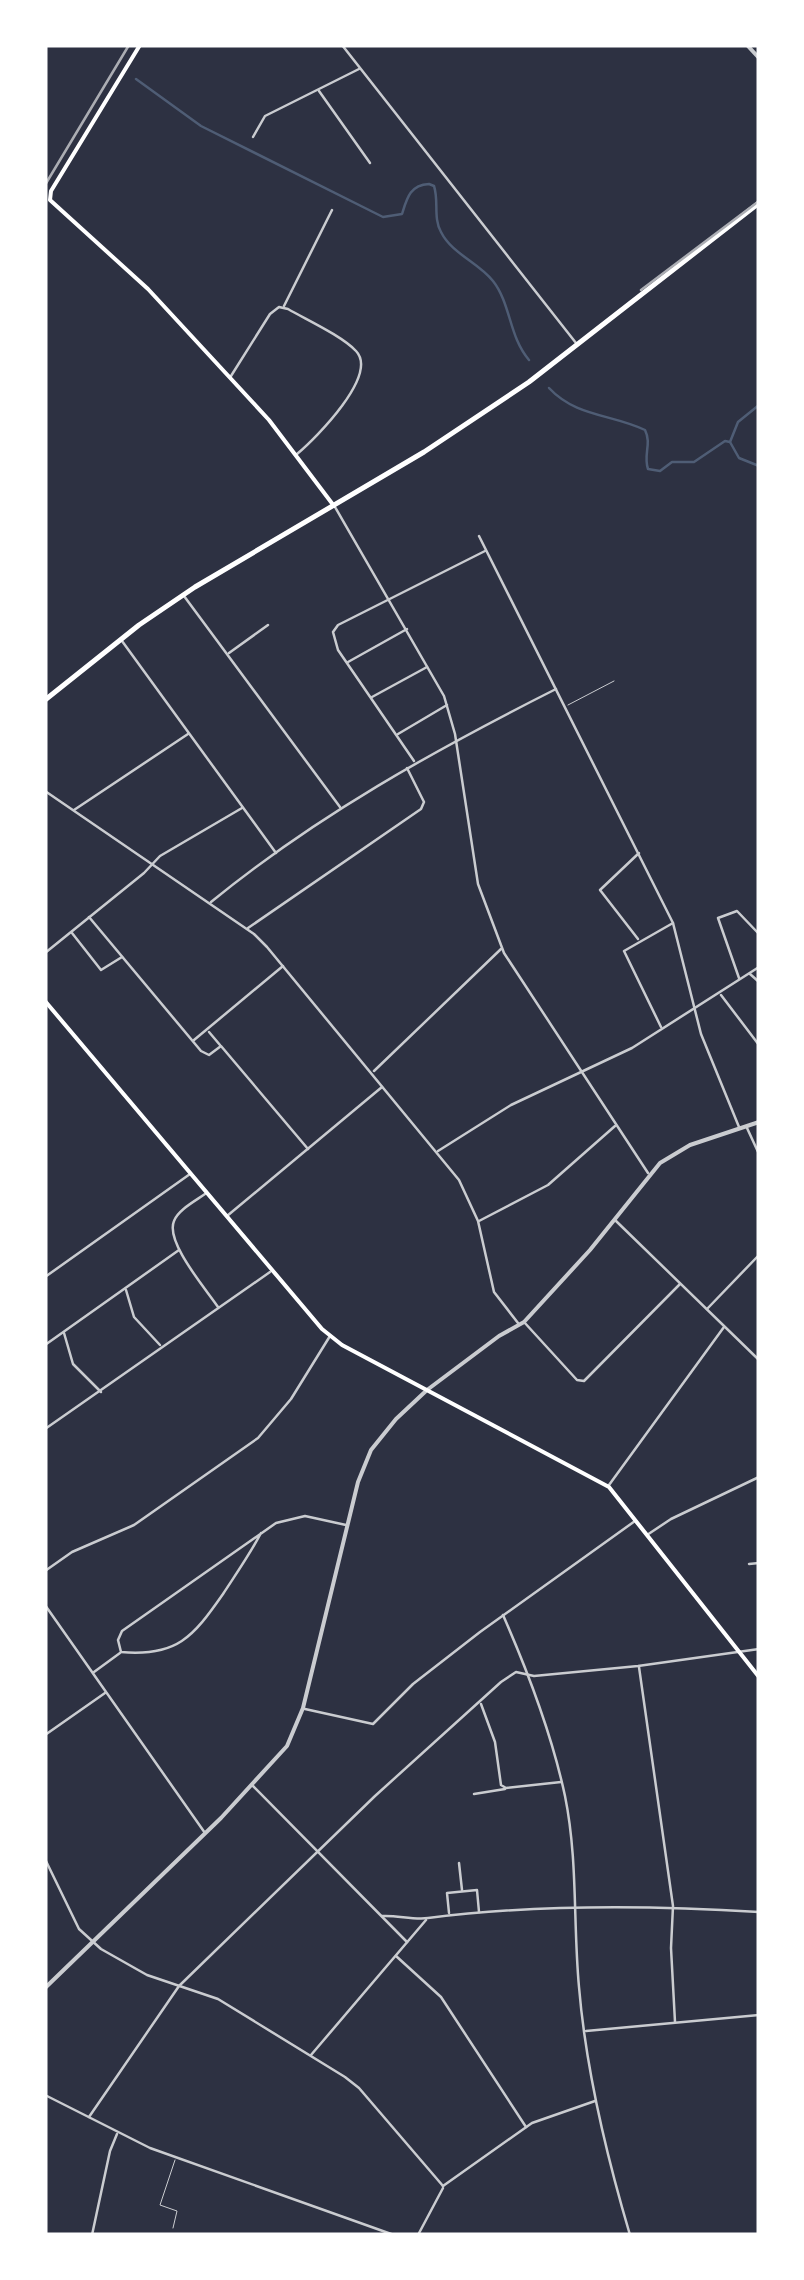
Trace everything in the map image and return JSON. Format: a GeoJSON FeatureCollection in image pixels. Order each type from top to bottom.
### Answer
{"type":"FeatureCollection","features":[{"type":"Feature","properties":{"kind":"main road"},"geometry":{"type":"LineString","coordinates":[[140,45],[49,198],[141,282],[230,378],[334,506]]}},
{"type":"Feature","properties":{"kind":"main road"},"geometry":{"type":"LineString","coordinates":[[45,700],[184,594],[474,420],[759,203]]}},
{"type":"Feature","properties":{"kind":"main road"},"geometry":{"type":"LineString","coordinates":[[45,1001],[330,1336],[608,1487],[759,1677]]}},
{"type":"Feature","properties":{"kind":"street"},"geometry":{"type":"LineString","coordinates":[[342,45],[577,344]]}},
{"type":"Feature","properties":{"kind":"street"},"geometry":{"type":"LineString","coordinates":[[747,45],[759,58]]}},
{"type":"Feature","properties":{"kind":"street"},"geometry":{"type":"LineString","coordinates":[[253,137],[265,116],[360,68]]}},
{"type":"Feature","properties":{"kind":"street"},"geometry":{"type":"LineString","coordinates":[[318,89],[370,163]]}},
{"type":"Feature","properties":{"kind":"street"},"geometry":{"type":"LineString","coordinates":[[230,378],[270,314],[284,307],[332,210]]}},
{"type":"Feature","properties":{"kind":"street"},"geometry":{"type":"LineString","coordinates":[[284,307],[354,349],[362,363],[359,380],[319,435],[296,455]]}},
{"type":"Feature","properties":{"kind":"street"},"geometry":{"type":"LineString","coordinates":[[334,506],[448,705],[478,884],[502,949],[649,1174]]}},
{"type":"Feature","properties":{"kind":"street"},"geometry":{"type":"LineString","coordinates":[[479,536],[673,923],[705,1047],[759,1154]]}},
{"type":"Feature","properties":{"kind":"street"},"geometry":{"type":"LineString","coordinates":[[415,762],[336,645],[334,630],[486,551]]}},
{"type":"Feature","properties":{"kind":"street"},"geometry":{"type":"LineString","coordinates":[[184,594],[341,808]]}},
{"type":"Feature","properties":{"kind":"street"},"geometry":{"type":"LineString","coordinates":[[228,654],[268,625]]}},
{"type":"Feature","properties":{"kind":"street"},"geometry":{"type":"LineString","coordinates":[[347,662],[407,630]]}},
{"type":"Feature","properties":{"kind":"street"},"geometry":{"type":"LineString","coordinates":[[121,640],[277,854]]}},
{"type":"Feature","properties":{"kind":"street"},"geometry":{"type":"LineString","coordinates":[[371,698],[429,666]]}},
{"type":"Feature","properties":{"kind":"street"},"geometry":{"type":"LineString","coordinates":[[210,903],[341,808],[415,762],[556,688]]}},
{"type":"Feature","properties":{"kind":"street"},"geometry":{"type":"LineString","coordinates":[[396,735],[448,705]]}},
{"type":"Feature","properties":{"kind":"street"},"geometry":{"type":"LineString","coordinates":[[73,811],[189,733]]}},
{"type":"Feature","properties":{"kind":"street"},"geometry":{"type":"LineString","coordinates":[[246,929],[422,807],[424,802],[407,767]]}},
{"type":"Feature","properties":{"kind":"street"},"geometry":{"type":"LineString","coordinates":[[45,791],[261,940],[459,1180],[478,1221],[494,1292],[581,1381],[680,1284]]}},
{"type":"Feature","properties":{"kind":"street"},"geometry":{"type":"LineString","coordinates":[[45,953],[151,864],[243,808]]}},
{"type":"Feature","properties":{"kind":"street"},"geometry":{"type":"LineString","coordinates":[[638,854],[600,890],[639,940]]}},
{"type":"Feature","properties":{"kind":"street"},"geometry":{"type":"LineString","coordinates":[[740,979],[717,920],[737,910],[759,934]]}},
{"type":"Feature","properties":{"kind":"street"},"geometry":{"type":"LineString","coordinates":[[90,917],[193,1042],[206,1054],[221,1046]]}},
{"type":"Feature","properties":{"kind":"street"},"geometry":{"type":"LineString","coordinates":[[662,1029],[624,950],[673,923]]}},
{"type":"Feature","properties":{"kind":"street"},"geometry":{"type":"LineString","coordinates":[[71,932],[101,970],[122,957]]}},
{"type":"Feature","properties":{"kind":"street"},"geometry":{"type":"LineString","coordinates":[[372,1072],[502,949]]}},
{"type":"Feature","properties":{"kind":"street"},"geometry":{"type":"LineString","coordinates":[[193,1042],[283,966]]}},
{"type":"Feature","properties":{"kind":"street"},"geometry":{"type":"LineString","coordinates":[[437,1152],[502,1110],[579,1070],[627,1051],[759,967]]}},
{"type":"Feature","properties":{"kind":"street"},"geometry":{"type":"LineString","coordinates":[[750,973],[759,982]]}},
{"type":"Feature","properties":{"kind":"street"},"geometry":{"type":"LineString","coordinates":[[719,992],[759,1046]]}},
{"type":"Feature","properties":{"kind":"street"},"geometry":{"type":"LineString","coordinates":[[207,1030],[308,1149]]}},
{"type":"Feature","properties":{"kind":"street"},"geometry":{"type":"LineString","coordinates":[[226,1217],[383,1086]]}},
{"type":"Feature","properties":{"kind":"street"},"geometry":{"type":"LineString","coordinates":[[45,1988],[205,1833],[288,1746],[303,1708],[358,1482],[371,1450],[426,1390],[522,1323],[663,1160],[759,1122]]}},
{"type":"Feature","properties":{"kind":"street"},"geometry":{"type":"LineString","coordinates":[[478,1221],[548,1185],[616,1125]]}},
{"type":"Feature","properties":{"kind":"street"},"geometry":{"type":"LineString","coordinates":[[45,1278],[190,1174]]}},
{"type":"Feature","properties":{"kind":"street"},"geometry":{"type":"LineString","coordinates":[[206,1193],[174,1220],[173,1233],[218,1307]]}},
{"type":"Feature","properties":{"kind":"street"},"geometry":{"type":"LineString","coordinates":[[614,1219],[759,1360]]}},
{"type":"Feature","properties":{"kind":"street"},"geometry":{"type":"LineString","coordinates":[[45,1345],[180,1250]]}},
{"type":"Feature","properties":{"kind":"street"},"geometry":{"type":"LineString","coordinates":[[706,1310],[759,1255]]}},
{"type":"Feature","properties":{"kind":"street"},"geometry":{"type":"LineString","coordinates":[[45,1429],[271,1271]]}},
{"type":"Feature","properties":{"kind":"street"},"geometry":{"type":"LineString","coordinates":[[126,1288],[134,1317],[162,1347]]}},
{"type":"Feature","properties":{"kind":"street"},"geometry":{"type":"LineString","coordinates":[[608,1487],[724,1327]]}},
{"type":"Feature","properties":{"kind":"street"},"geometry":{"type":"LineString","coordinates":[[64,1332],[70,1358],[101,1392]]}},
{"type":"Feature","properties":{"kind":"street"},"geometry":{"type":"LineString","coordinates":[[45,1571],[77,1549],[134,1525],[258,1438],[292,1398],[330,1336]]}},
{"type":"Feature","properties":{"kind":"street"},"geometry":{"type":"LineString","coordinates":[[646,1536],[664,1522],[759,1477]]}},
{"type":"Feature","properties":{"kind":"street"},"geometry":{"type":"LineString","coordinates":[[121,1652],[118,1640],[122,1631],[279,1521],[301,1516],[347,1526]]}},
{"type":"Feature","properties":{"kind":"street"},"geometry":{"type":"LineString","coordinates":[[303,1708],[374,1724],[413,1684],[635,1521]]}},
{"type":"Feature","properties":{"kind":"street"},"geometry":{"type":"LineString","coordinates":[[93,1673],[121,1652],[159,1652],[188,1639],[262,1534]]}},
{"type":"Feature","properties":{"kind":"street"},"geometry":{"type":"LineString","coordinates":[[749,1564],[759,1563]]}},
{"type":"Feature","properties":{"kind":"street"},"geometry":{"type":"LineString","coordinates":[[45,1605],[205,1833]]}},
{"type":"Feature","properties":{"kind":"street"},"geometry":{"type":"LineString","coordinates":[[503,1615],[561,1782],[572,1842],[577,1970],[585,2032],[608,2160],[630,2235]]}},
{"type":"Feature","properties":{"kind":"street"},"geometry":{"type":"LineString","coordinates":[[89,2117],[179,1986],[375,1796],[514,1673],[534,1676],[638,1666],[759,1649]]}},
{"type":"Feature","properties":{"kind":"street"},"geometry":{"type":"LineString","coordinates":[[638,1666],[673,1906],[675,2022]]}},
{"type":"Feature","properties":{"kind":"street"},"geometry":{"type":"LineString","coordinates":[[45,1735],[106,1692]]}},
{"type":"Feature","properties":{"kind":"street"},"geometry":{"type":"LineString","coordinates":[[480,1702],[495,1742],[501,1784],[506,1788]]}},
{"type":"Feature","properties":{"kind":"street"},"geometry":{"type":"LineString","coordinates":[[474,1794],[561,1782]]}},
{"type":"Feature","properties":{"kind":"street"},"geometry":{"type":"LineString","coordinates":[[252,1786],[407,1942]]}},
{"type":"Feature","properties":{"kind":"street"},"geometry":{"type":"LineString","coordinates":[[46,1862],[80,1928],[92,1942],[142,1973],[222,2001],[356,2084],[443,2186]]}},
{"type":"Feature","properties":{"kind":"street"},"geometry":{"type":"LineString","coordinates":[[460,1863],[462,1892]]}},
{"type":"Feature","properties":{"kind":"street"},"geometry":{"type":"LineString","coordinates":[[450,1915],[448,1893],[477,1890],[479,1912]]}},
{"type":"Feature","properties":{"kind":"street"},"geometry":{"type":"LineString","coordinates":[[382,1916],[428,1918],[576,1906],[673,1906],[759,1912]]}},
{"type":"Feature","properties":{"kind":"street"},"geometry":{"type":"LineString","coordinates":[[310,2056],[428,1918]]}},
{"type":"Feature","properties":{"kind":"street"},"geometry":{"type":"LineString","coordinates":[[396,1956],[441,1997],[526,2127]]}},
{"type":"Feature","properties":{"kind":"street"},"geometry":{"type":"LineString","coordinates":[[585,2032],[759,2014]]}},
{"type":"Feature","properties":{"kind":"street"},"geometry":{"type":"LineString","coordinates":[[45,2095],[118,2133],[176,2157],[394,2235]]}},
{"type":"Feature","properties":{"kind":"street"},"geometry":{"type":"LineString","coordinates":[[418,2235],[443,2186],[526,2127],[546,2116],[596,2101]]}},
{"type":"Feature","properties":{"kind":"street"},"geometry":{"type":"LineString","coordinates":[[92,2235],[110,2150],[118,2133]]}},
{"type":"Feature","properties":{"kind":"lane"},"geometry":{"type":"LineString","coordinates":[[565,706],[614,681]]}},
{"type":"Feature","properties":{"kind":"lane"},"geometry":{"type":"LineString","coordinates":[[173,2228],[176,2211],[160,2204],[176,2157]]}},
{"type":"Feature","properties":{"kind":"waterway"},"geometry":{"type":"LineString","coordinates":[[136,79],[201,126],[383,217],[402,214],[417,187],[434,186],[441,232],[493,281],[517,341],[529,360]]}},
{"type":"Feature","properties":{"kind":"waterway"},"geometry":{"type":"LineString","coordinates":[[549,388],[571,405],[645,430],[648,469],[660,471],[672,462],[694,462],[725,441],[730,442],[739,458],[759,466]]}},
{"type":"Feature","properties":{"kind":"waterway"},"geometry":{"type":"LineString","coordinates":[[730,442],[738,422],[759,405]]}},
{"type":"Feature","properties":{"kind":"tram line"},"geometry":{"type":"LineString","coordinates":[[641,290],[759,201]]}},
{"type":"Feature","properties":{"kind":"railway"},"geometry":{"type":"LineString","coordinates":[[45,185],[129,45]]}}]}
